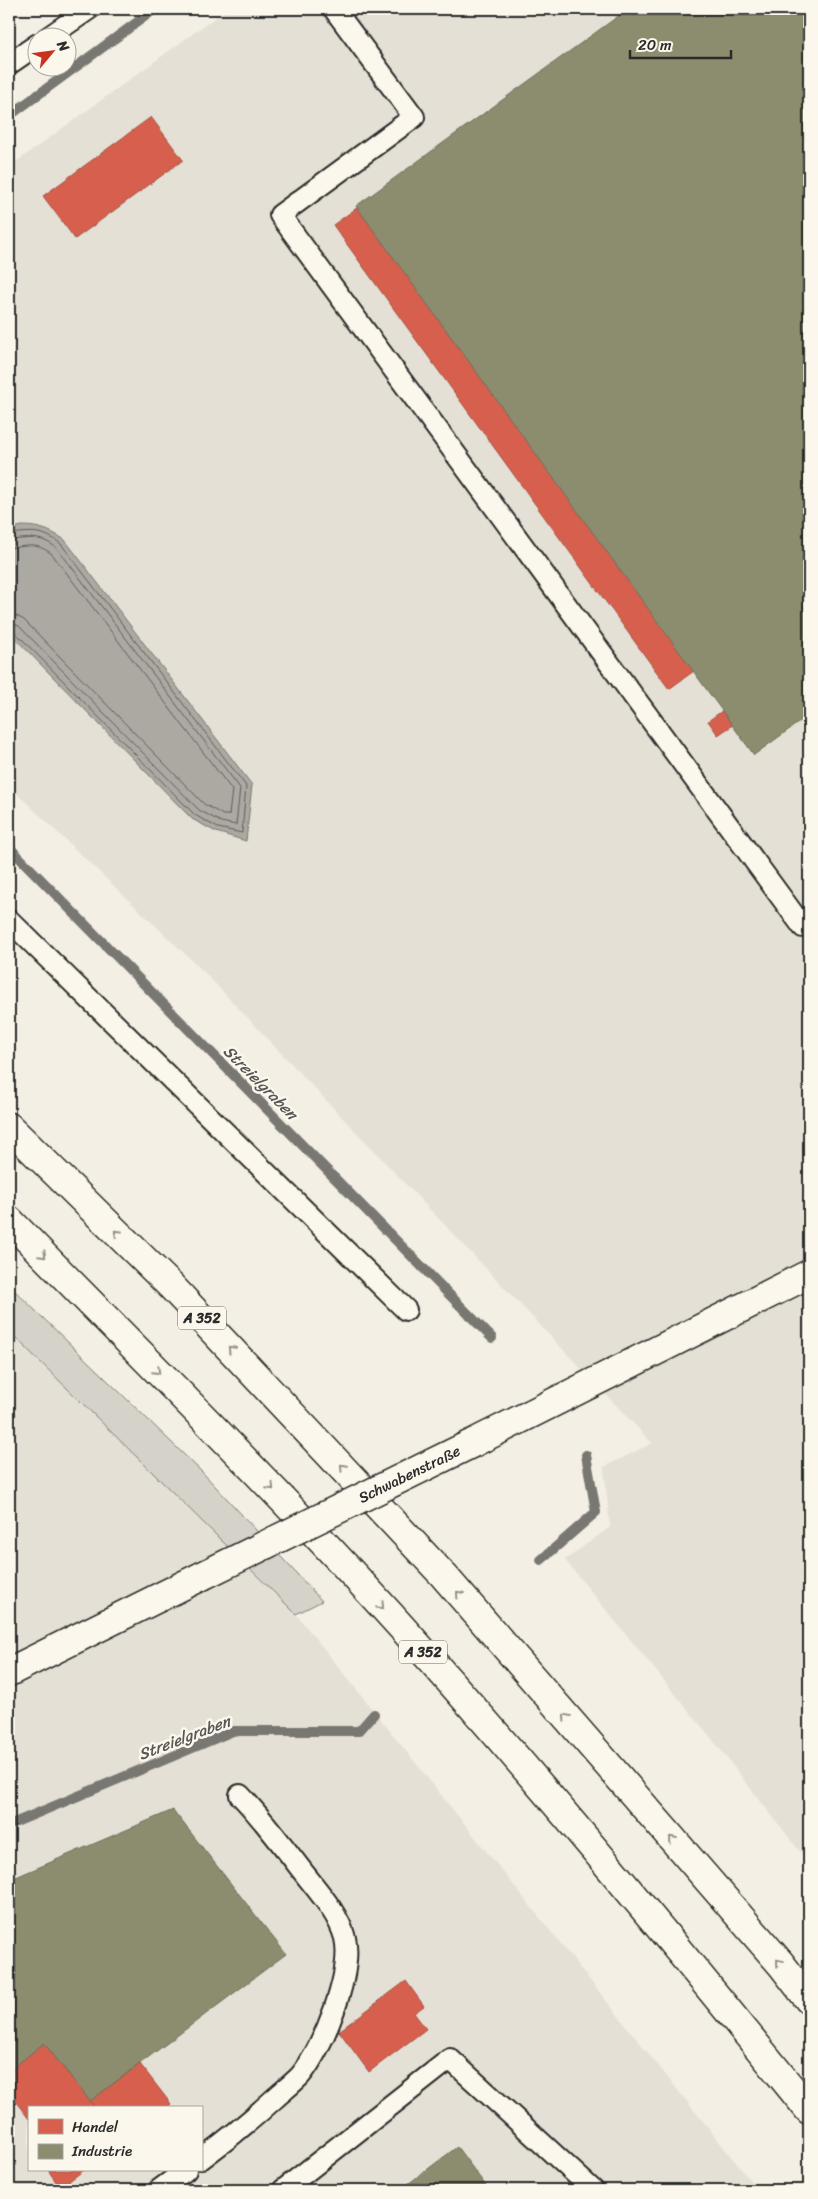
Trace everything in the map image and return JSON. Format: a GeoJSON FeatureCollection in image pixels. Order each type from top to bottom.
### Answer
{"type":"FeatureCollection","features":[{"type":"Feature","properties":{"kind":"main road","name":"A 352"},"geometry":{"type":"LineString","coordinates":[[9,1127],[171,1286],[395,1522],[722,1897],[809,2000]]}},
{"type":"Feature","properties":{"kind":"main road","name":"A 352"},"geometry":{"type":"LineString","coordinates":[[9,1220],[273,1488],[414,1641],[644,1906],[809,2110]]}},
{"type":"Feature","properties":{"kind":"main road","name":"Schwabenstraße"},"geometry":{"type":"LineString","coordinates":[[9,1672],[473,1443],[809,1274]]}},
{"type":"Feature","properties":{"kind":"lane"},"geometry":{"type":"LineString","coordinates":[[61,28],[89,9]]}},
{"type":"Feature","properties":{"kind":"lane"},"geometry":{"type":"LineString","coordinates":[[334,9],[414,117],[280,215],[803,927],[809,922]]}},
{"type":"Feature","properties":{"kind":"lane"},"geometry":{"type":"LineString","coordinates":[[9,64],[28,51]]}},
{"type":"Feature","properties":{"kind":"lane"},"geometry":{"type":"LineString","coordinates":[[9,920],[406,1310]]}},
{"type":"Feature","properties":{"kind":"lane"},"geometry":{"type":"LineString","coordinates":[[202,2158],[244,2127],[300,2075],[311,2059],[339,1997],[345,1970],[344,1938],[335,1916],[257,1812],[240,1795]]}},
{"type":"Feature","properties":{"kind":"lane"},"geometry":{"type":"LineString","coordinates":[[283,2190],[450,2059],[593,2190]]}},
{"type":"Feature","properties":{"kind":"lane"},"geometry":{"type":"LineString","coordinates":[[159,2190],[183,2172]]}},
{"type":"Feature","properties":{"kind":"shaded area"},"geometry":{"type":"Polygon","coordinates":[[[227,9],[809,9],[809,1863],[712,1739],[565,1560],[610,1527],[604,1467],[652,1443],[203,971],[9,786],[9,167],[227,9]]]}},
{"type":"Feature","properties":{"kind":"shaded area"},"geometry":{"type":"Polygon","coordinates":[[[9,1285],[203,1473],[322,1601],[296,1614],[9,1331],[9,1285]]]}},
{"type":"Feature","properties":{"kind":"shaded area"},"geometry":{"type":"Polygon","coordinates":[[[9,1331],[296,1614],[758,2190],[9,2190],[9,1331]]]}},
{"type":"Feature","properties":{"kind":"water"},"geometry":{"type":"Polygon","coordinates":[[[21,526],[44,529],[65,540],[252,785],[246,841],[216,832],[192,819],[9,632],[9,530],[21,526]]]}},
{"type":"Feature","properties":{"kind":"building: Handel"},"geometry":{"type":"Polygon","coordinates":[[[151,117],[183,160],[75,239],[43,196],[151,117]]]}},
{"type":"Feature","properties":{"kind":"building: Handel"},"geometry":{"type":"Polygon","coordinates":[[[358,207],[694,671],[669,689],[333,225],[358,207]]]}},
{"type":"Feature","properties":{"kind":"building: Handel"},"geometry":{"type":"Polygon","coordinates":[[[722,711],[733,725],[718,735],[708,721],[722,711]]]}},
{"type":"Feature","properties":{"kind":"building: Handel"},"geometry":{"type":"Polygon","coordinates":[[[406,1981],[424,2006],[414,2013],[426,2029],[369,2072],[339,2031],[406,1981]]]}},
{"type":"Feature","properties":{"kind":"building: Handel"},"geometry":{"type":"Polygon","coordinates":[[[44,2043],[94,2106],[28,2106],[28,2118],[9,2093],[9,2071],[44,2043]]]}},
{"type":"Feature","properties":{"kind":"building: Handel"},"geometry":{"type":"Polygon","coordinates":[[[140,2064],[171,2104],[169,2106],[94,2106],[90,2101],[140,2064]]]}},
{"type":"Feature","properties":{"kind":"building: Handel"},"geometry":{"type":"Polygon","coordinates":[[[49,2172],[81,2172],[60,2188],[49,2172]]]}},
{"type":"Feature","properties":{"kind":"building: Industrie"},"geometry":{"type":"Polygon","coordinates":[[[628,9],[809,9],[809,715],[754,755],[356,206],[628,9]]]}},
{"type":"Feature","properties":{"kind":"building: Industrie"},"geometry":{"type":"Polygon","coordinates":[[[173,1810],[286,1954],[90,2101],[44,2043],[9,2071],[9,1880],[173,1810]]]}},
{"type":"Feature","properties":{"kind":"building: Industrie"},"geometry":{"type":"Polygon","coordinates":[[[457,2147],[489,2190],[400,2190],[457,2147]]]}},
{"type":"Feature","properties":{"kind":"waterway","name":"Streielgraben"},"geometry":{"type":"LineString","coordinates":[[9,116],[155,9]]}},
{"type":"Feature","properties":{"kind":"waterway","name":"Streielgraben"},"geometry":{"type":"LineString","coordinates":[[9,847],[492,1338]]}},
{"type":"Feature","properties":{"kind":"waterway","name":"Streielgraben"},"geometry":{"type":"LineString","coordinates":[[541,1560],[596,1512],[586,1455]]}},
{"type":"Feature","properties":{"kind":"waterway","name":"Streielgraben"},"geometry":{"type":"LineString","coordinates":[[9,1825],[233,1731],[359,1731],[374,1714]]}}]}
